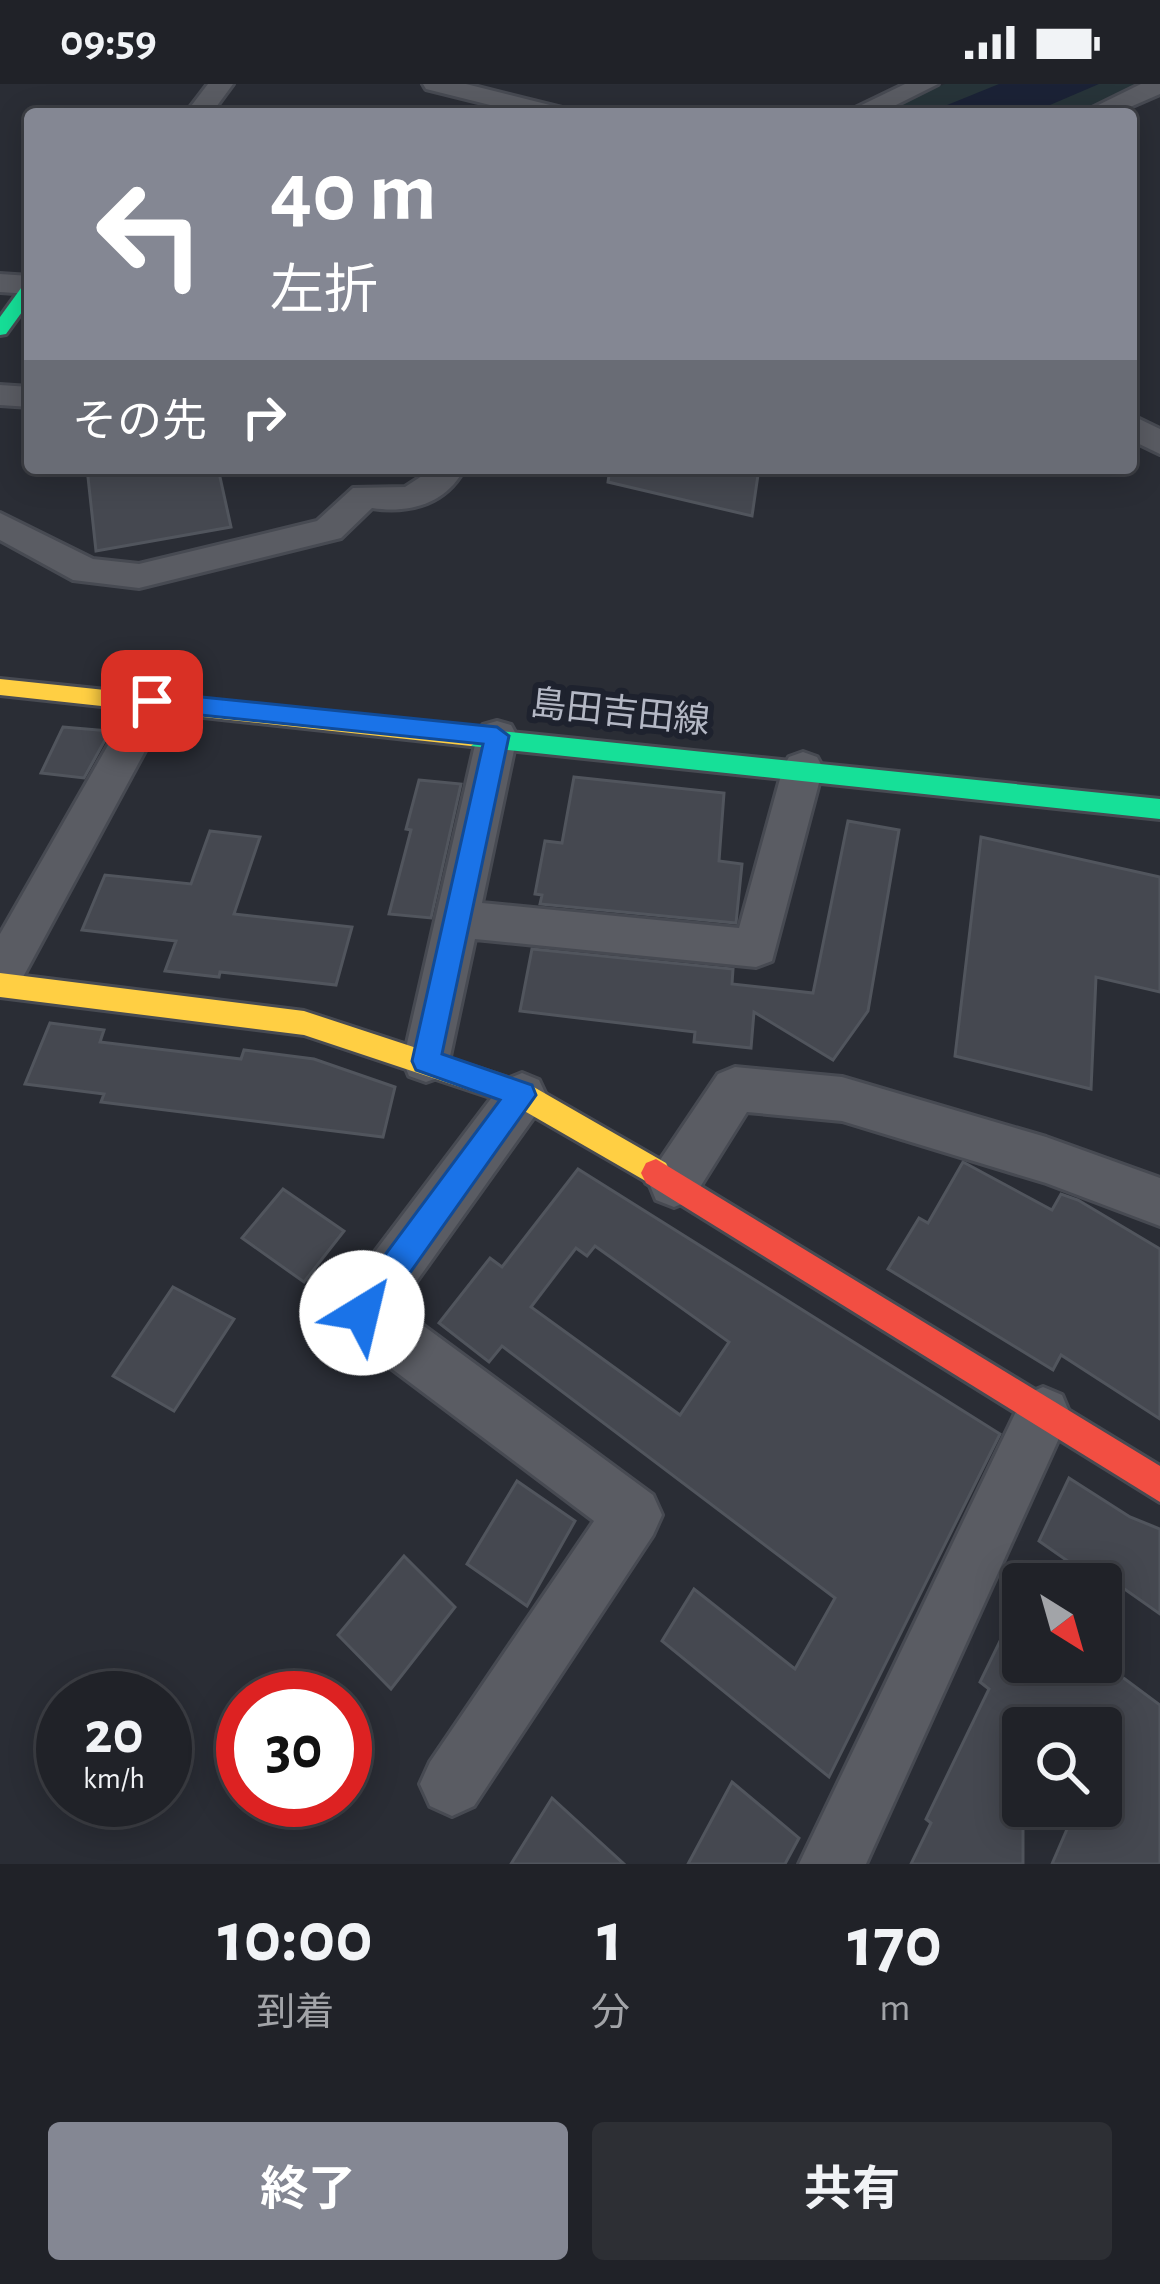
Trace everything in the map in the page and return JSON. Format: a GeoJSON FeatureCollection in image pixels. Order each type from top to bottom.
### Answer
{"type":"FeatureCollection","features":[{"type":"Feature","properties":{"kind":"main road"},"geometry":{"type":"LineString","coordinates":[[0,330],[24,295]]}},
{"type":"Feature","properties":{"kind":"main road","name":"島田吉田線"},"geometry":{"type":"LineString","coordinates":[[0,687],[1160,808]]}},
{"type":"Feature","properties":{"kind":"main road"},"geometry":{"type":"LineString","coordinates":[[0,985],[304,1023],[522,1095],[674,1183],[1160,1485]]}},
{"type":"Feature","properties":{"kind":"street"},"geometry":{"type":"LineString","coordinates":[[435,84],[533,108]]}},
{"type":"Feature","properties":{"kind":"street"},"geometry":{"type":"LineString","coordinates":[[870,108],[926,84]]}},
{"type":"Feature","properties":{"kind":"street"},"geometry":{"type":"LineString","coordinates":[[1107,108],[1160,85]]}},
{"type":"Feature","properties":{"kind":"street"},"geometry":{"type":"LineString","coordinates":[[0,525],[86,571],[139,577],[329,530],[368,482],[395,501],[426,495],[442,474]]}},
{"type":"Feature","properties":{"kind":"street"},"geometry":{"type":"LineString","coordinates":[[0,976],[152,701]]}},
{"type":"Feature","properties":{"kind":"street"},"geometry":{"type":"LineString","coordinates":[[426,1061],[497,736]]}},
{"type":"Feature","properties":{"kind":"street"},"geometry":{"type":"LineString","coordinates":[[459,919],[756,949],[802,768]]}},
{"type":"Feature","properties":{"kind":"street"},"geometry":{"type":"LineString","coordinates":[[674,1183],[735,1089],[842,1099],[1046,1160],[1160,1202]]}},
{"type":"Feature","properties":{"kind":"street"},"geometry":{"type":"LineString","coordinates":[[452,1784],[633,1515],[362,1313],[522,1095]]}},
{"type":"Feature","properties":{"kind":"street"},"geometry":{"type":"LineString","coordinates":[[832,1864],[1043,1414]]}},
{"type":"Feature","properties":{"kind":"shaded area"},"geometry":{"type":"Polygon","coordinates":[[[945,84],[1152,84],[1098,108],[883,108],[945,84]]]}},
{"type":"Feature","properties":{"kind":"water"},"geometry":{"type":"Polygon","coordinates":[[[999,84],[1099,84],[1043,108],[940,108],[999,84]]]}},
{"type":"Feature","properties":{"kind":"building"},"geometry":{"type":"Polygon","coordinates":[[[88,474],[219,474],[231,527],[96,551],[88,474]]]}},
{"type":"Feature","properties":{"kind":"building"},"geometry":{"type":"Polygon","coordinates":[[[609,474],[758,474],[752,516],[608,482],[609,474]]]}},
{"type":"Feature","properties":{"kind":"building"},"geometry":{"type":"Polygon","coordinates":[[[63,727],[110,731],[84,778],[41,773],[63,727]]]}},
{"type":"Feature","properties":{"kind":"building"},"geometry":{"type":"Polygon","coordinates":[[[574,777],[724,793],[719,861],[742,864],[736,923],[540,904],[542,895],[535,894],[545,841],[562,843],[574,777]]]}},
{"type":"Feature","properties":{"kind":"building"},"geometry":{"type":"Polygon","coordinates":[[[419,780],[461,784],[431,918],[389,914],[419,780]]]}},
{"type":"Feature","properties":{"kind":"building"},"geometry":{"type":"Polygon","coordinates":[[[848,821],[899,830],[868,1011],[833,1060],[754,1012],[751,1048],[694,1042],[695,1032],[520,1011],[532,949],[733,969],[732,984],[813,993],[848,821]]]}},
{"type":"Feature","properties":{"kind":"building"},"geometry":{"type":"Polygon","coordinates":[[[210,831],[260,837],[234,914],[352,927],[336,985],[165,971],[176,941],[82,930],[105,875],[191,884],[210,831]]]}},
{"type":"Feature","properties":{"kind":"building"},"geometry":{"type":"Polygon","coordinates":[[[981,837],[1160,877],[1160,992],[1096,977],[1091,1089],[955,1056],[981,837]]]}},
{"type":"Feature","properties":{"kind":"building"},"geometry":{"type":"Polygon","coordinates":[[[50,1023],[104,1030],[100,1042],[241,1059],[244,1050],[314,1059],[395,1087],[383,1137],[101,1102],[104,1094],[25,1084],[50,1023]]]}},
{"type":"Feature","properties":{"kind":"building"},"geometry":{"type":"Polygon","coordinates":[[[963,1162],[1052,1210],[1061,1194],[1078,1200],[1160,1249],[1160,1419],[1061,1355],[1053,1370],[888,1269],[919,1218],[928,1223],[963,1162]]]}},
{"type":"Feature","properties":{"kind":"building"},"geometry":{"type":"Polygon","coordinates":[[[578,1169],[1000,1434],[829,1777],[662,1641],[694,1589],[795,1669],[835,1598],[502,1346],[489,1362],[439,1323],[490,1258],[502,1267],[578,1169]],[[595,1246],[587,1256],[576,1248],[531,1307],[680,1415],[729,1342],[595,1246]]]}},
{"type":"Feature","properties":{"kind":"building"},"geometry":{"type":"Polygon","coordinates":[[[283,1189],[344,1231],[304,1282],[242,1238],[283,1189]]]}},
{"type":"Feature","properties":{"kind":"building"},"geometry":{"type":"Polygon","coordinates":[[[173,1287],[234,1319],[174,1411],[113,1376],[173,1287]]]}},
{"type":"Feature","properties":{"kind":"building"},"geometry":{"type":"Polygon","coordinates":[[[1069,1478],[1130,1517],[1160,1529],[1160,1614],[1122,1587],[1122,1563],[1070,1563],[1039,1541],[1069,1478]]]}},
{"type":"Feature","properties":{"kind":"building"},"geometry":{"type":"Polygon","coordinates":[[[517,1481],[575,1521],[527,1606],[467,1564],[517,1481]]]}},
{"type":"Feature","properties":{"kind":"building"},"geometry":{"type":"Polygon","coordinates":[[[404,1556],[455,1607],[391,1689],[338,1635],[404,1556]]]}},
{"type":"Feature","properties":{"kind":"building"},"geometry":{"type":"Polygon","coordinates":[[[1002,1637],[1002,1683],[1122,1683],[1122,1677],[1160,1705],[1160,1864],[1052,1864],[1068,1827],[1122,1827],[1122,1707],[1002,1707],[1002,1827],[1023,1827],[1023,1864],[911,1864],[931,1823],[926,1819],[989,1689],[980,1682],[1002,1637]]]}},
{"type":"Feature","properties":{"kind":"building"},"geometry":{"type":"Polygon","coordinates":[[[732,1782],[799,1838],[785,1864],[688,1864],[732,1782]]]}},
{"type":"Feature","properties":{"kind":"building"},"geometry":{"type":"Polygon","coordinates":[[[552,1798],[624,1864],[511,1864],[552,1798]]]}},
{"type":"Feature","properties":{"kind":"traffic: fast"},"geometry":{"type":"LineString","coordinates":[[0,330],[24,296]]}},
{"type":"Feature","properties":{"kind":"traffic: fast"},"geometry":{"type":"LineString","coordinates":[[471,737],[1160,809]]}},
{"type":"Feature","properties":{"kind":"traffic: slow"},"geometry":{"type":"LineString","coordinates":[[0,687],[471,737]]}},
{"type":"Feature","properties":{"kind":"traffic: slow"},"geometry":{"type":"LineString","coordinates":[[0,985],[304,1023],[522,1095],[656,1173]]}},
{"type":"Feature","properties":{"kind":"traffic: jam"},"geometry":{"type":"LineString","coordinates":[[656,1173],[1160,1485]]}},
{"type":"Feature","properties":{"kind":"route"},"geometry":{"type":"LineString","coordinates":[[152,701],[497,736],[426,1061],[522,1095],[362,1313]]}}]}
